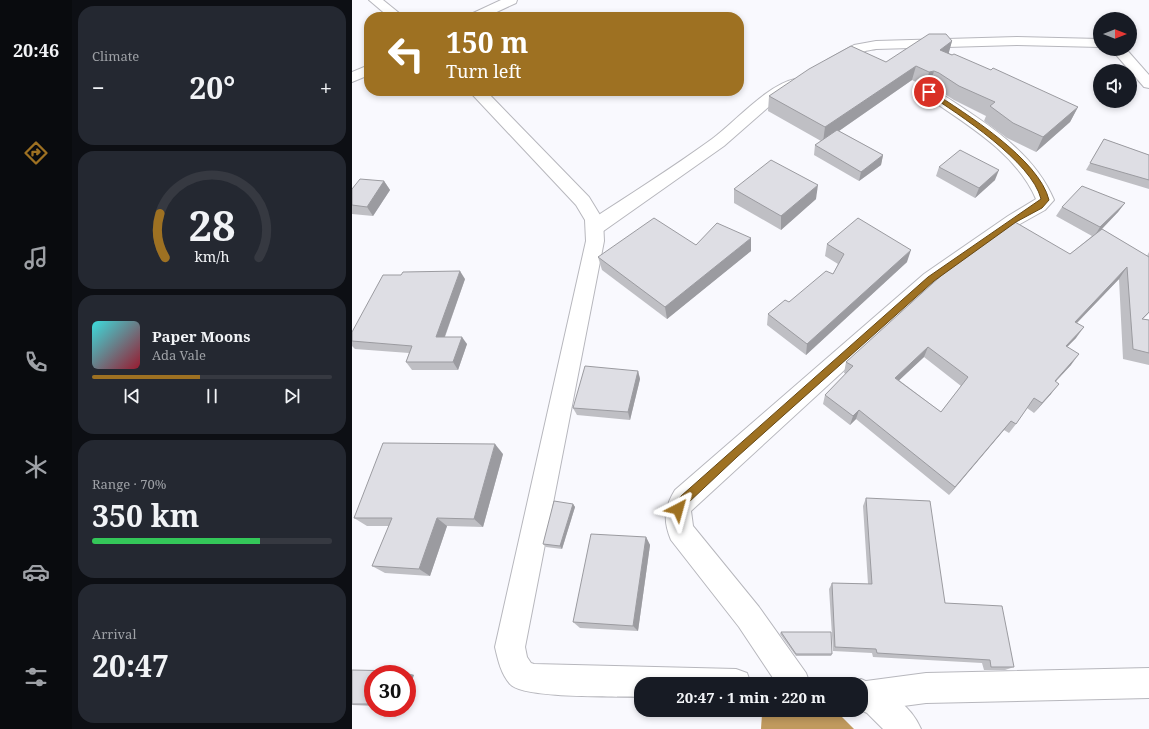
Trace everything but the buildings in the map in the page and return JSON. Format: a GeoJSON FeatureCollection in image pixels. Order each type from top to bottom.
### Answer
{"type":"FeatureCollection","features":[{"type":"Feature","properties":{"kind":"street"},"geometry":{"type":"LineString","coordinates":[[374,0],[390,12]]}},
{"type":"Feature","properties":{"kind":"street"},"geometry":{"type":"LineString","coordinates":[[486,12],[511,0]]}},
{"type":"Feature","properties":{"kind":"street"},"geometry":{"type":"LineString","coordinates":[[819,70],[859,48],[876,45],[1017,41],[1093,43]]}},
{"type":"Feature","properties":{"kind":"street"},"geometry":{"type":"LineString","coordinates":[[1124,56],[1149,84]]}},
{"type":"Feature","properties":{"kind":"street"},"geometry":{"type":"LineString","coordinates":[[352,78],[364,72]]}},
{"type":"Feature","properties":{"kind":"street"},"geometry":{"type":"LineString","coordinates":[[594,227],[718,142],[768,100],[805,78]]}},
{"type":"Feature","properties":{"kind":"street"},"geometry":{"type":"LineString","coordinates":[[790,677],[749,616],[680,531],[678,509],[684,499],[931,279],[1014,220],[1039,206],[1045,200],[1043,190],[1032,173],[973,121],[929,92]]}},
{"type":"Feature","properties":{"kind":"street"},"geometry":{"type":"LineString","coordinates":[[482,96],[583,201],[594,220],[595,241],[510,647],[513,662],[521,675],[534,679],[634,681]]}},
{"type":"Feature","properties":{"kind":"street"},"geometry":{"type":"LineString","coordinates":[[868,694],[926,688],[1149,683]]}},
{"type":"Feature","properties":{"kind":"street"},"geometry":{"type":"LineString","coordinates":[[868,697],[878,702],[905,729]]}},
{"type":"Feature","properties":{"kind":"shaded area"},"geometry":{"type":"Polygon","coordinates":[[[762,717],[842,717],[854,729],[761,729],[762,717]]]}},
{"type":"Feature","properties":{"kind":"route"},"geometry":{"type":"LineString","coordinates":[[678,509],[684,499],[860,344],[931,279],[1014,220],[1039,206],[1045,200],[1043,190],[1032,173],[973,121],[929,92]]}}]}
